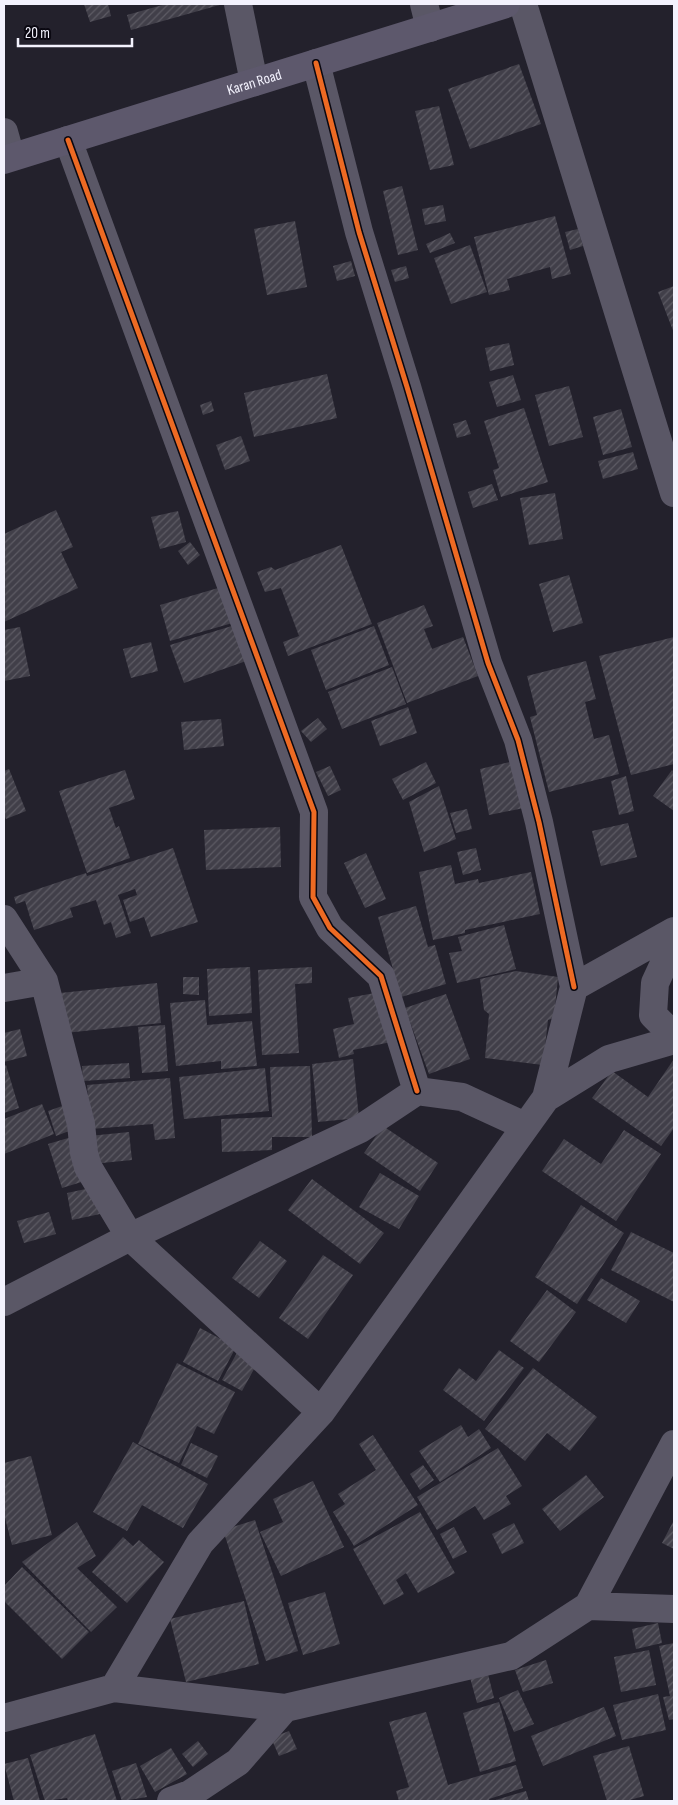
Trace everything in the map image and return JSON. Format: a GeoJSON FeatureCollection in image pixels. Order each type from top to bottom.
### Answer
{"type":"FeatureCollection","features":[{"type":"Feature","properties":{"kind":"street"},"geometry":{"type":"LineString","coordinates":[[238,4],[254,82]]}},
{"type":"Feature","properties":{"kind":"street","name":"Karan Road"},"geometry":{"type":"LineString","coordinates":[[8,159],[316,63],[427,16],[506,4]]}},
{"type":"Feature","properties":{"kind":"street"},"geometry":{"type":"LineString","coordinates":[[523,4],[674,493]]}},
{"type":"Feature","properties":{"kind":"street"},"geometry":{"type":"LineString","coordinates":[[316,63],[359,232],[408,387],[488,663],[518,740],[538,822],[574,987],[546,1098]]}},
{"type":"Feature","properties":{"kind":"street"},"geometry":{"type":"LineString","coordinates":[[4,132],[8,159]]}},
{"type":"Feature","properties":{"kind":"street"},"geometry":{"type":"LineString","coordinates":[[68,140],[314,812],[313,897],[330,928],[381,976],[418,1091]]}},
{"type":"Feature","properties":{"kind":"street"},"geometry":{"type":"LineString","coordinates":[[4,920],[44,981],[81,1124],[84,1152],[88,1167],[130,1237],[321,1412]]}},
{"type":"Feature","properties":{"kind":"street"},"geometry":{"type":"LineString","coordinates":[[574,987],[674,931]]}},
{"type":"Feature","properties":{"kind":"street"},"geometry":{"type":"LineString","coordinates":[[674,942],[655,983],[654,1015],[674,1036]]}},
{"type":"Feature","properties":{"kind":"street"},"geometry":{"type":"LineString","coordinates":[[4,988],[44,981]]}},
{"type":"Feature","properties":{"kind":"street"},"geometry":{"type":"LineString","coordinates":[[114,1688],[200,1543],[321,1412],[546,1098],[609,1059],[674,1040]]}},
{"type":"Feature","properties":{"kind":"street"},"geometry":{"type":"LineString","coordinates":[[4,1302],[130,1237],[360,1129],[418,1091],[462,1097],[525,1126]]}},
{"type":"Feature","properties":{"kind":"street"},"geometry":{"type":"LineString","coordinates":[[4,1718],[114,1688],[285,1708],[511,1656],[588,1606],[674,1444]]}},
{"type":"Feature","properties":{"kind":"street"},"geometry":{"type":"LineString","coordinates":[[588,1606],[674,1610]]}},
{"type":"Feature","properties":{"kind":"street"},"geometry":{"type":"LineString","coordinates":[[171,1801],[190,1794],[238,1762],[285,1708]]}},
{"type":"Feature","properties":{"kind":"building"},"geometry":{"type":"Polygon","coordinates":[[[84,4],[108,4],[111,16],[90,22],[84,4]]]}},
{"type":"Feature","properties":{"kind":"building"},"geometry":{"type":"Polygon","coordinates":[[[166,4],[223,4],[131,30],[127,15],[166,4]]]}},
{"type":"Feature","properties":{"kind":"building"},"geometry":{"type":"Polygon","coordinates":[[[519,64],[541,124],[470,149],[448,89],[519,64]]]}},
{"type":"Feature","properties":{"kind":"building"},"geometry":{"type":"Polygon","coordinates":[[[439,106],[454,165],[430,170],[415,111],[439,106]]]}},
{"type":"Feature","properties":{"kind":"building"},"geometry":{"type":"Polygon","coordinates":[[[402,186],[418,250],[398,255],[383,191],[402,186]]]}},
{"type":"Feature","properties":{"kind":"building"},"geometry":{"type":"Polygon","coordinates":[[[443,205],[446,221],[425,225],[422,209],[443,205]]]}},
{"type":"Feature","properties":{"kind":"building"},"geometry":{"type":"Polygon","coordinates":[[[555,216],[571,274],[552,279],[550,267],[507,279],[510,290],[489,295],[474,237],[555,216]]]}},
{"type":"Feature","properties":{"kind":"building"},"geometry":{"type":"Polygon","coordinates":[[[295,221],[307,287],[267,295],[254,229],[295,221]]]}},
{"type":"Feature","properties":{"kind":"building"},"geometry":{"type":"Polygon","coordinates":[[[578,229],[583,246],[570,250],[565,232],[578,229]]]}},
{"type":"Feature","properties":{"kind":"building"},"geometry":{"type":"Polygon","coordinates":[[[450,233],[455,243],[430,253],[426,244],[450,233]]]}},
{"type":"Feature","properties":{"kind":"building"},"geometry":{"type":"Polygon","coordinates":[[[470,245],[487,292],[451,304],[434,258],[470,245]]]}},
{"type":"Feature","properties":{"kind":"building"},"geometry":{"type":"Polygon","coordinates":[[[351,261],[355,276],[337,281],[333,266],[351,261]]]}},
{"type":"Feature","properties":{"kind":"building"},"geometry":{"type":"Polygon","coordinates":[[[406,266],[409,278],[395,282],[391,270],[406,266]]]}},
{"type":"Feature","properties":{"kind":"building"},"geometry":{"type":"Polygon","coordinates":[[[674,286],[674,333],[658,292],[674,286]]]}},
{"type":"Feature","properties":{"kind":"building"},"geometry":{"type":"Polygon","coordinates":[[[509,343],[514,365],[490,371],[485,348],[509,343]]]}},
{"type":"Feature","properties":{"kind":"building"},"geometry":{"type":"Polygon","coordinates":[[[327,374],[337,418],[254,437],[244,393],[327,374]]]}},
{"type":"Feature","properties":{"kind":"building"},"geometry":{"type":"Polygon","coordinates":[[[513,375],[521,400],[497,407],[489,382],[513,375]]]}},
{"type":"Feature","properties":{"kind":"building"},"geometry":{"type":"Polygon","coordinates":[[[569,386],[583,437],[549,446],[535,395],[569,386]]]}},
{"type":"Feature","properties":{"kind":"building"},"geometry":{"type":"Polygon","coordinates":[[[211,401],[214,411],[203,415],[200,405],[211,401]]]}},
{"type":"Feature","properties":{"kind":"building"},"geometry":{"type":"Polygon","coordinates":[[[524,408],[548,482],[501,497],[493,470],[499,468],[484,421],[524,408]]]}},
{"type":"Feature","properties":{"kind":"building"},"geometry":{"type":"Polygon","coordinates":[[[621,409],[632,447],[603,455],[593,417],[621,409]]]}},
{"type":"Feature","properties":{"kind":"building"},"geometry":{"type":"Polygon","coordinates":[[[466,420],[471,434],[457,438],[453,424],[466,420]]]}},
{"type":"Feature","properties":{"kind":"building"},"geometry":{"type":"Polygon","coordinates":[[[241,436],[250,461],[225,470],[216,445],[241,436]]]}},
{"type":"Feature","properties":{"kind":"building"},"geometry":{"type":"Polygon","coordinates":[[[633,452],[638,469],[603,479],[598,461],[633,452]]]}},
{"type":"Feature","properties":{"kind":"building"},"geometry":{"type":"Polygon","coordinates":[[[492,484],[498,500],[473,508],[468,492],[492,484]]]}},
{"type":"Feature","properties":{"kind":"building"},"geometry":{"type":"Polygon","coordinates":[[[555,493],[563,539],[529,545],[520,498],[555,493]]]}},
{"type":"Feature","properties":{"kind":"building"},"geometry":{"type":"Polygon","coordinates":[[[56,510],[73,547],[61,552],[78,588],[4,622],[4,534],[56,510]]]}},
{"type":"Feature","properties":{"kind":"building"},"geometry":{"type":"Polygon","coordinates":[[[178,511],[186,542],[160,549],[151,517],[178,511]]]}},
{"type":"Feature","properties":{"kind":"building"},"geometry":{"type":"Polygon","coordinates":[[[190,542],[200,555],[188,565],[178,551],[190,542]]]}},
{"type":"Feature","properties":{"kind":"building"},"geometry":{"type":"Polygon","coordinates":[[[341,545],[372,624],[288,656],[283,642],[299,636],[281,588],[265,592],[257,572],[271,567],[275,570],[341,545]]]}},
{"type":"Feature","properties":{"kind":"building"},"geometry":{"type":"Polygon","coordinates":[[[569,575],[583,623],[553,632],[539,584],[569,575]]]}},
{"type":"Feature","properties":{"kind":"building"},"geometry":{"type":"Polygon","coordinates":[[[225,586],[236,622],[170,641],[160,605],[225,586]]]}},
{"type":"Feature","properties":{"kind":"building"},"geometry":{"type":"Polygon","coordinates":[[[424,605],[433,626],[424,629],[432,649],[463,637],[478,676],[407,703],[377,623],[424,605]]]}},
{"type":"Feature","properties":{"kind":"building"},"geometry":{"type":"Polygon","coordinates":[[[235,625],[249,660],[184,683],[170,645],[235,625]]]}},
{"type":"Feature","properties":{"kind":"building"},"geometry":{"type":"Polygon","coordinates":[[[374,626],[389,665],[326,690],[311,650],[374,626]]]}},
{"type":"Feature","properties":{"kind":"building"},"geometry":{"type":"Polygon","coordinates":[[[20,627],[30,676],[4,681],[4,630],[20,627]]]}},
{"type":"Feature","properties":{"kind":"building"},"geometry":{"type":"Polygon","coordinates":[[[674,637],[674,764],[631,775],[599,656],[674,637]]]}},
{"type":"Feature","properties":{"kind":"building"},"geometry":{"type":"Polygon","coordinates":[[[151,642],[158,671],[131,678],[123,649],[151,642]]]}},
{"type":"Feature","properties":{"kind":"building"},"geometry":{"type":"Polygon","coordinates":[[[586,661],[596,699],[585,702],[594,739],[609,735],[619,774],[549,792],[530,717],[537,715],[527,676],[586,661]]]}},
{"type":"Feature","properties":{"kind":"building"},"geometry":{"type":"Polygon","coordinates":[[[392,667],[406,704],[342,729],[328,692],[392,667]]]}},
{"type":"Feature","properties":{"kind":"building"},"geometry":{"type":"Polygon","coordinates":[[[408,707],[417,733],[380,746],[371,721],[408,707]]]}},
{"type":"Feature","properties":{"kind":"building"},"geometry":{"type":"Polygon","coordinates":[[[318,718],[327,729],[311,742],[301,731],[318,718]]]}},
{"type":"Feature","properties":{"kind":"building"},"geometry":{"type":"Polygon","coordinates":[[[221,719],[224,746],[184,750],[181,722],[221,719]]]}},
{"type":"Feature","properties":{"kind":"building"},"geometry":{"type":"Polygon","coordinates":[[[514,761],[524,808],[489,815],[480,769],[514,761]]]}},
{"type":"Feature","properties":{"kind":"building"},"geometry":{"type":"Polygon","coordinates":[[[426,762],[436,783],[403,800],[392,779],[426,762]]]}},
{"type":"Feature","properties":{"kind":"building"},"geometry":{"type":"Polygon","coordinates":[[[330,766],[341,790],[328,796],[316,772],[330,766]]]}},
{"type":"Feature","properties":{"kind":"building"},"geometry":{"type":"Polygon","coordinates":[[[9,769],[26,811],[6,819],[4,815],[4,771],[9,769]]]}},
{"type":"Feature","properties":{"kind":"building"},"geometry":{"type":"Polygon","coordinates":[[[125,770],[135,799],[109,808],[116,828],[119,826],[130,858],[87,873],[59,791],[125,770]]]}},
{"type":"Feature","properties":{"kind":"building"},"geometry":{"type":"Polygon","coordinates":[[[672,770],[674,772],[674,811],[653,796],[672,770]]]}},
{"type":"Feature","properties":{"kind":"building"},"geometry":{"type":"Polygon","coordinates":[[[626,776],[634,811],[619,815],[611,781],[626,776]]]}},
{"type":"Feature","properties":{"kind":"building"},"geometry":{"type":"Polygon","coordinates":[[[439,786],[456,839],[424,852],[409,802],[439,786]]]}},
{"type":"Feature","properties":{"kind":"building"},"geometry":{"type":"Polygon","coordinates":[[[467,809],[472,829],[456,833],[450,813],[467,809]]]}},
{"type":"Feature","properties":{"kind":"building"},"geometry":{"type":"Polygon","coordinates":[[[628,823],[637,857],[601,866],[592,831],[628,823]]]}},
{"type":"Feature","properties":{"kind":"building"},"geometry":{"type":"Polygon","coordinates":[[[280,827],[281,867],[206,870],[204,830],[280,827]]]}},
{"type":"Feature","properties":{"kind":"building"},"geometry":{"type":"Polygon","coordinates":[[[173,848],[198,922],[151,937],[144,917],[130,922],[123,900],[137,895],[135,889],[118,895],[131,933],[116,938],[111,922],[104,925],[96,900],[70,908],[73,917],[34,930],[25,901],[16,904],[14,897],[86,873],[87,876],[173,848]]]}},
{"type":"Feature","properties":{"kind":"building"},"geometry":{"type":"Polygon","coordinates":[[[476,848],[481,870],[463,875],[457,852],[476,848]]]}},
{"type":"Feature","properties":{"kind":"building"},"geometry":{"type":"Polygon","coordinates":[[[366,853],[386,899],[365,908],[344,863],[366,853]]]}},
{"type":"Feature","properties":{"kind":"building"},"geometry":{"type":"Polygon","coordinates":[[[451,865],[455,884],[478,879],[479,883],[531,872],[540,914],[465,930],[465,933],[433,940],[419,872],[451,865]]]}},
{"type":"Feature","properties":{"kind":"building"},"geometry":{"type":"Polygon","coordinates":[[[416,906],[428,947],[435,945],[446,984],[401,997],[378,917],[416,906]]]}},
{"type":"Feature","properties":{"kind":"building"},"geometry":{"type":"Polygon","coordinates":[[[504,925],[516,969],[457,983],[449,953],[462,951],[458,937],[504,925]]]}},
{"type":"Feature","properties":{"kind":"building"},"geometry":{"type":"Polygon","coordinates":[[[250,967],[252,1013],[209,1016],[207,969],[250,967]]]}},
{"type":"Feature","properties":{"kind":"building"},"geometry":{"type":"Polygon","coordinates":[[[312,967],[312,983],[295,984],[299,1053],[262,1055],[258,970],[312,967]]]}},
{"type":"Feature","properties":{"kind":"building"},"geometry":{"type":"Polygon","coordinates":[[[516,971],[558,977],[554,1018],[548,1020],[543,1065],[485,1058],[489,1014],[484,1010],[480,979],[516,971]]]}},
{"type":"Feature","properties":{"kind":"building"},"geometry":{"type":"Polygon","coordinates":[[[183,977],[199,977],[199,995],[183,994],[183,977]]]}},
{"type":"Feature","properties":{"kind":"building"},"geometry":{"type":"Polygon","coordinates":[[[157,983],[161,1023],[65,1033],[60,993],[157,983]]]}},
{"type":"Feature","properties":{"kind":"building"},"geometry":{"type":"Polygon","coordinates":[[[380,992],[391,1042],[353,1050],[354,1054],[339,1058],[333,1029],[354,1024],[348,998],[380,992]]]}},
{"type":"Feature","properties":{"kind":"building"},"geometry":{"type":"Polygon","coordinates":[[[446,994],[470,1059],[429,1074],[405,1008],[446,994]]]}},
{"type":"Feature","properties":{"kind":"building"},"geometry":{"type":"Polygon","coordinates":[[[205,1000],[207,1025],[252,1021],[257,1066],[221,1069],[221,1061],[176,1066],[170,1003],[205,1000]]]}},
{"type":"Feature","properties":{"kind":"building"},"geometry":{"type":"Polygon","coordinates":[[[165,1025],[168,1071],[142,1073],[138,1027],[165,1025]]]}},
{"type":"Feature","properties":{"kind":"building"},"geometry":{"type":"Polygon","coordinates":[[[20,1029],[27,1056],[4,1062],[4,1033],[20,1029]]]}},
{"type":"Feature","properties":{"kind":"building"},"geometry":{"type":"Polygon","coordinates":[[[353,1059],[359,1118],[318,1122],[312,1064],[353,1059]]]}},
{"type":"Feature","properties":{"kind":"building"},"geometry":{"type":"Polygon","coordinates":[[[674,1059],[674,1128],[661,1146],[592,1098],[612,1071],[648,1097],[674,1059]]]}},
{"type":"Feature","properties":{"kind":"building"},"geometry":{"type":"Polygon","coordinates":[[[129,1063],[130,1078],[83,1081],[82,1066],[129,1063]]]}},
{"type":"Feature","properties":{"kind":"building"},"geometry":{"type":"Polygon","coordinates":[[[6,1065],[19,1108],[4,1113],[4,1066],[6,1065]]]}},
{"type":"Feature","properties":{"kind":"building"},"geometry":{"type":"Polygon","coordinates":[[[310,1066],[312,1137],[272,1137],[272,1150],[222,1152],[221,1119],[272,1117],[270,1067],[310,1066]]]}},
{"type":"Feature","properties":{"kind":"building"},"geometry":{"type":"Polygon","coordinates":[[[265,1068],[269,1111],[184,1119],[179,1077],[265,1068]]]}},
{"type":"Feature","properties":{"kind":"building"},"geometry":{"type":"Polygon","coordinates":[[[170,1078],[175,1138],[155,1140],[153,1124],[91,1129],[87,1085],[170,1078]]]}},
{"type":"Feature","properties":{"kind":"building"},"geometry":{"type":"Polygon","coordinates":[[[42,1104],[54,1134],[4,1154],[4,1119],[42,1104]]]}},
{"type":"Feature","properties":{"kind":"building"},"geometry":{"type":"Polygon","coordinates":[[[68,1104],[77,1128],[56,1136],[48,1111],[68,1104]]]}},
{"type":"Feature","properties":{"kind":"building"},"geometry":{"type":"Polygon","coordinates":[[[383,1126],[438,1163],[420,1191],[364,1153],[383,1126]]]}},
{"type":"Feature","properties":{"kind":"building"},"geometry":{"type":"Polygon","coordinates":[[[624,1130],[661,1154],[616,1221],[542,1171],[564,1139],[601,1164],[624,1130]]]}},
{"type":"Feature","properties":{"kind":"building"},"geometry":{"type":"Polygon","coordinates":[[[129,1132],[132,1160],[92,1164],[89,1136],[129,1132]]]}},
{"type":"Feature","properties":{"kind":"building"},"geometry":{"type":"Polygon","coordinates":[[[75,1136],[88,1180],[62,1188],[48,1144],[75,1136]]]}},
{"type":"Feature","properties":{"kind":"building"},"geometry":{"type":"Polygon","coordinates":[[[380,1173],[419,1196],[399,1229],[359,1207],[380,1173]]]}},
{"type":"Feature","properties":{"kind":"building"},"geometry":{"type":"Polygon","coordinates":[[[312,1179],[384,1233],[360,1264],[288,1210],[312,1179]]]}},
{"type":"Feature","properties":{"kind":"building"},"geometry":{"type":"Polygon","coordinates":[[[95,1187],[100,1214],[72,1220],[67,1193],[95,1187]]]}},
{"type":"Feature","properties":{"kind":"building"},"geometry":{"type":"Polygon","coordinates":[[[581,1205],[624,1233],[577,1304],[535,1277],[581,1205]]]}},
{"type":"Feature","properties":{"kind":"building"},"geometry":{"type":"Polygon","coordinates":[[[49,1212],[56,1234],[24,1243],[17,1221],[49,1212]]]}},
{"type":"Feature","properties":{"kind":"building"},"geometry":{"type":"Polygon","coordinates":[[[631,1232],[674,1253],[674,1302],[611,1270],[631,1232]]]}},
{"type":"Feature","properties":{"kind":"building"},"geometry":{"type":"Polygon","coordinates":[[[260,1241],[287,1261],[259,1298],[232,1278],[260,1241]]]}},
{"type":"Feature","properties":{"kind":"building"},"geometry":{"type":"Polygon","coordinates":[[[323,1255],[353,1275],[308,1339],[279,1318],[323,1255]]]}},
{"type":"Feature","properties":{"kind":"building"},"geometry":{"type":"Polygon","coordinates":[[[601,1278],[640,1301],[626,1323],[587,1300],[601,1278]]]}},
{"type":"Feature","properties":{"kind":"building"},"geometry":{"type":"Polygon","coordinates":[[[547,1290],[576,1312],[539,1362],[510,1341],[547,1290]]]}},
{"type":"Feature","properties":{"kind":"building"},"geometry":{"type":"Polygon","coordinates":[[[200,1328],[236,1347],[218,1381],[183,1362],[200,1328]]]}},
{"type":"Feature","properties":{"kind":"building"},"geometry":{"type":"Polygon","coordinates":[[[239,1349],[259,1360],[242,1391],[222,1380],[239,1349]]]}},
{"type":"Feature","properties":{"kind":"building"},"geometry":{"type":"Polygon","coordinates":[[[499,1350],[524,1368],[484,1421],[443,1390],[459,1368],[476,1381],[499,1350]]]}},
{"type":"Feature","properties":{"kind":"building"},"geometry":{"type":"Polygon","coordinates":[[[177,1363],[235,1392],[214,1434],[197,1426],[179,1463],[138,1444],[177,1363]]]}},
{"type":"Feature","properties":{"kind":"building"},"geometry":{"type":"Polygon","coordinates":[[[533,1368],[597,1417],[570,1451],[547,1433],[525,1461],[485,1429],[533,1368]]]}},
{"type":"Feature","properties":{"kind":"building"},"geometry":{"type":"Polygon","coordinates":[[[461,1425],[468,1437],[479,1429],[491,1448],[440,1482],[419,1451],[461,1425]]]}},
{"type":"Feature","properties":{"kind":"building"},"geometry":{"type":"Polygon","coordinates":[[[373,1435],[418,1505],[354,1546],[333,1512],[345,1504],[338,1494],[376,1470],[359,1444],[373,1435]]]}},
{"type":"Feature","properties":{"kind":"building"},"geometry":{"type":"Polygon","coordinates":[[[133,1442],[208,1484],[183,1528],[142,1505],[127,1531],[93,1512],[133,1442]]]}},
{"type":"Feature","properties":{"kind":"building"},"geometry":{"type":"Polygon","coordinates":[[[191,1443],[218,1456],[207,1478],[181,1465],[191,1443]]]}},
{"type":"Feature","properties":{"kind":"building"},"geometry":{"type":"Polygon","coordinates":[[[498,1448],[522,1486],[506,1496],[511,1504],[484,1520],[475,1506],[437,1530],[417,1497],[498,1448]]]}},
{"type":"Feature","properties":{"kind":"building"},"geometry":{"type":"Polygon","coordinates":[[[31,1456],[52,1535],[12,1545],[4,1514],[4,1463],[31,1456]]]}},
{"type":"Feature","properties":{"kind":"building"},"geometry":{"type":"Polygon","coordinates":[[[423,1465],[434,1480],[420,1490],[410,1474],[423,1465]]]}},
{"type":"Feature","properties":{"kind":"building"},"geometry":{"type":"Polygon","coordinates":[[[586,1475],[604,1497],[560,1531],[542,1509],[586,1475]]]}},
{"type":"Feature","properties":{"kind":"building"},"geometry":{"type":"Polygon","coordinates":[[[313,1481],[344,1547],[281,1576],[260,1532],[283,1522],[273,1499],[313,1481]]]}},
{"type":"Feature","properties":{"kind":"building"},"geometry":{"type":"Polygon","coordinates":[[[420,1512],[455,1573],[418,1593],[406,1573],[396,1580],[404,1594],[384,1605],[353,1549],[420,1512]]]}},
{"type":"Feature","properties":{"kind":"building"},"geometry":{"type":"Polygon","coordinates":[[[255,1520],[298,1651],[266,1661],[223,1530],[255,1520]]]}},
{"type":"Feature","properties":{"kind":"building"},"geometry":{"type":"Polygon","coordinates":[[[674,1520],[674,1549],[662,1543],[674,1520]]]}},
{"type":"Feature","properties":{"kind":"building"},"geometry":{"type":"Polygon","coordinates":[[[77,1522],[96,1556],[77,1568],[117,1607],[91,1632],[22,1562],[77,1522]]]}},
{"type":"Feature","properties":{"kind":"building"},"geometry":{"type":"Polygon","coordinates":[[[514,1523],[524,1543],[502,1554],[492,1534],[514,1523]]]}},
{"type":"Feature","properties":{"kind":"building"},"geometry":{"type":"Polygon","coordinates":[[[454,1527],[467,1552],[453,1559],[440,1534],[454,1527]]]}},
{"type":"Feature","properties":{"kind":"building"},"geometry":{"type":"Polygon","coordinates":[[[123,1537],[133,1546],[139,1540],[164,1562],[127,1603],[92,1572],[123,1537]]]}},
{"type":"Feature","properties":{"kind":"building"},"geometry":{"type":"Polygon","coordinates":[[[22,1567],[89,1632],[62,1659],[4,1601],[4,1586],[22,1567]]]}},
{"type":"Feature","properties":{"kind":"building"},"geometry":{"type":"Polygon","coordinates":[[[325,1592],[340,1644],[303,1655],[288,1603],[325,1592]]]}},
{"type":"Feature","properties":{"kind":"building"},"geometry":{"type":"Polygon","coordinates":[[[244,1601],[259,1664],[186,1682],[170,1619],[244,1601]]]}},
{"type":"Feature","properties":{"kind":"building"},"geometry":{"type":"Polygon","coordinates":[[[658,1623],[662,1643],[636,1649],[632,1629],[658,1623]]]}},
{"type":"Feature","properties":{"kind":"building"},"geometry":{"type":"Polygon","coordinates":[[[674,1643],[674,1719],[669,1720],[663,1697],[670,1696],[659,1646],[674,1643]]]}},
{"type":"Feature","properties":{"kind":"building"},"geometry":{"type":"Polygon","coordinates":[[[649,1650],[656,1685],[621,1692],[614,1657],[649,1650]]]}},
{"type":"Feature","properties":{"kind":"building"},"geometry":{"type":"Polygon","coordinates":[[[546,1660],[553,1683],[523,1692],[515,1670],[546,1660]]]}},
{"type":"Feature","properties":{"kind":"building"},"geometry":{"type":"Polygon","coordinates":[[[487,1670],[494,1698],[477,1703],[469,1674],[487,1670]]]}},
{"type":"Feature","properties":{"kind":"building"},"geometry":{"type":"Polygon","coordinates":[[[518,1690],[534,1724],[514,1732],[499,1698],[518,1690]]]}},
{"type":"Feature","properties":{"kind":"building"},"geometry":{"type":"Polygon","coordinates":[[[658,1694],[666,1730],[622,1740],[613,1705],[658,1694]]]}},
{"type":"Feature","properties":{"kind":"building"},"geometry":{"type":"Polygon","coordinates":[[[499,1702],[516,1761],[480,1772],[463,1713],[499,1702]]]}},
{"type":"Feature","properties":{"kind":"building"},"geometry":{"type":"Polygon","coordinates":[[[604,1707],[616,1736],[543,1766],[531,1736],[604,1707]]]}},
{"type":"Feature","properties":{"kind":"building"},"geometry":{"type":"Polygon","coordinates":[[[426,1712],[448,1785],[516,1765],[523,1788],[489,1799],[490,1801],[399,1801],[396,1791],[409,1787],[389,1722],[426,1712]]]}},
{"type":"Feature","properties":{"kind":"building"},"geometry":{"type":"Polygon","coordinates":[[[289,1731],[297,1749],[279,1756],[271,1738],[289,1731]]]}},
{"type":"Feature","properties":{"kind":"building"},"geometry":{"type":"Polygon","coordinates":[[[95,1734],[117,1801],[68,1801],[67,1798],[45,1801],[30,1755],[95,1734]]]}},
{"type":"Feature","properties":{"kind":"building"},"geometry":{"type":"Polygon","coordinates":[[[198,1741],[208,1754],[193,1767],[182,1754],[198,1741]]]}},
{"type":"Feature","properties":{"kind":"building"},"geometry":{"type":"Polygon","coordinates":[[[629,1746],[644,1796],[626,1801],[607,1801],[593,1756],[629,1746]]]}},
{"type":"Feature","properties":{"kind":"building"},"geometry":{"type":"Polygon","coordinates":[[[171,1748],[187,1774],[155,1792],[140,1766],[171,1748]]]}},
{"type":"Feature","properties":{"kind":"building"},"geometry":{"type":"Polygon","coordinates":[[[28,1758],[40,1801],[14,1801],[4,1764],[28,1758]]]}},
{"type":"Feature","properties":{"kind":"building"},"geometry":{"type":"Polygon","coordinates":[[[136,1763],[147,1797],[122,1801],[112,1771],[136,1763]]]}},
{"type":"Feature","properties":{"kind":"building"},"geometry":{"type":"Polygon","coordinates":[[[526,1791],[529,1801],[492,1801],[526,1791]]]}},
{"type":"Feature","properties":{"kind":"cycle path"},"geometry":{"type":"LineString","coordinates":[[316,63],[359,232],[407,387],[488,663],[518,740],[539,822],[574,987]]}},
{"type":"Feature","properties":{"kind":"cycle path"},"geometry":{"type":"LineString","coordinates":[[68,140],[314,812],[313,897],[330,928],[381,976],[417,1091]]}}]}
